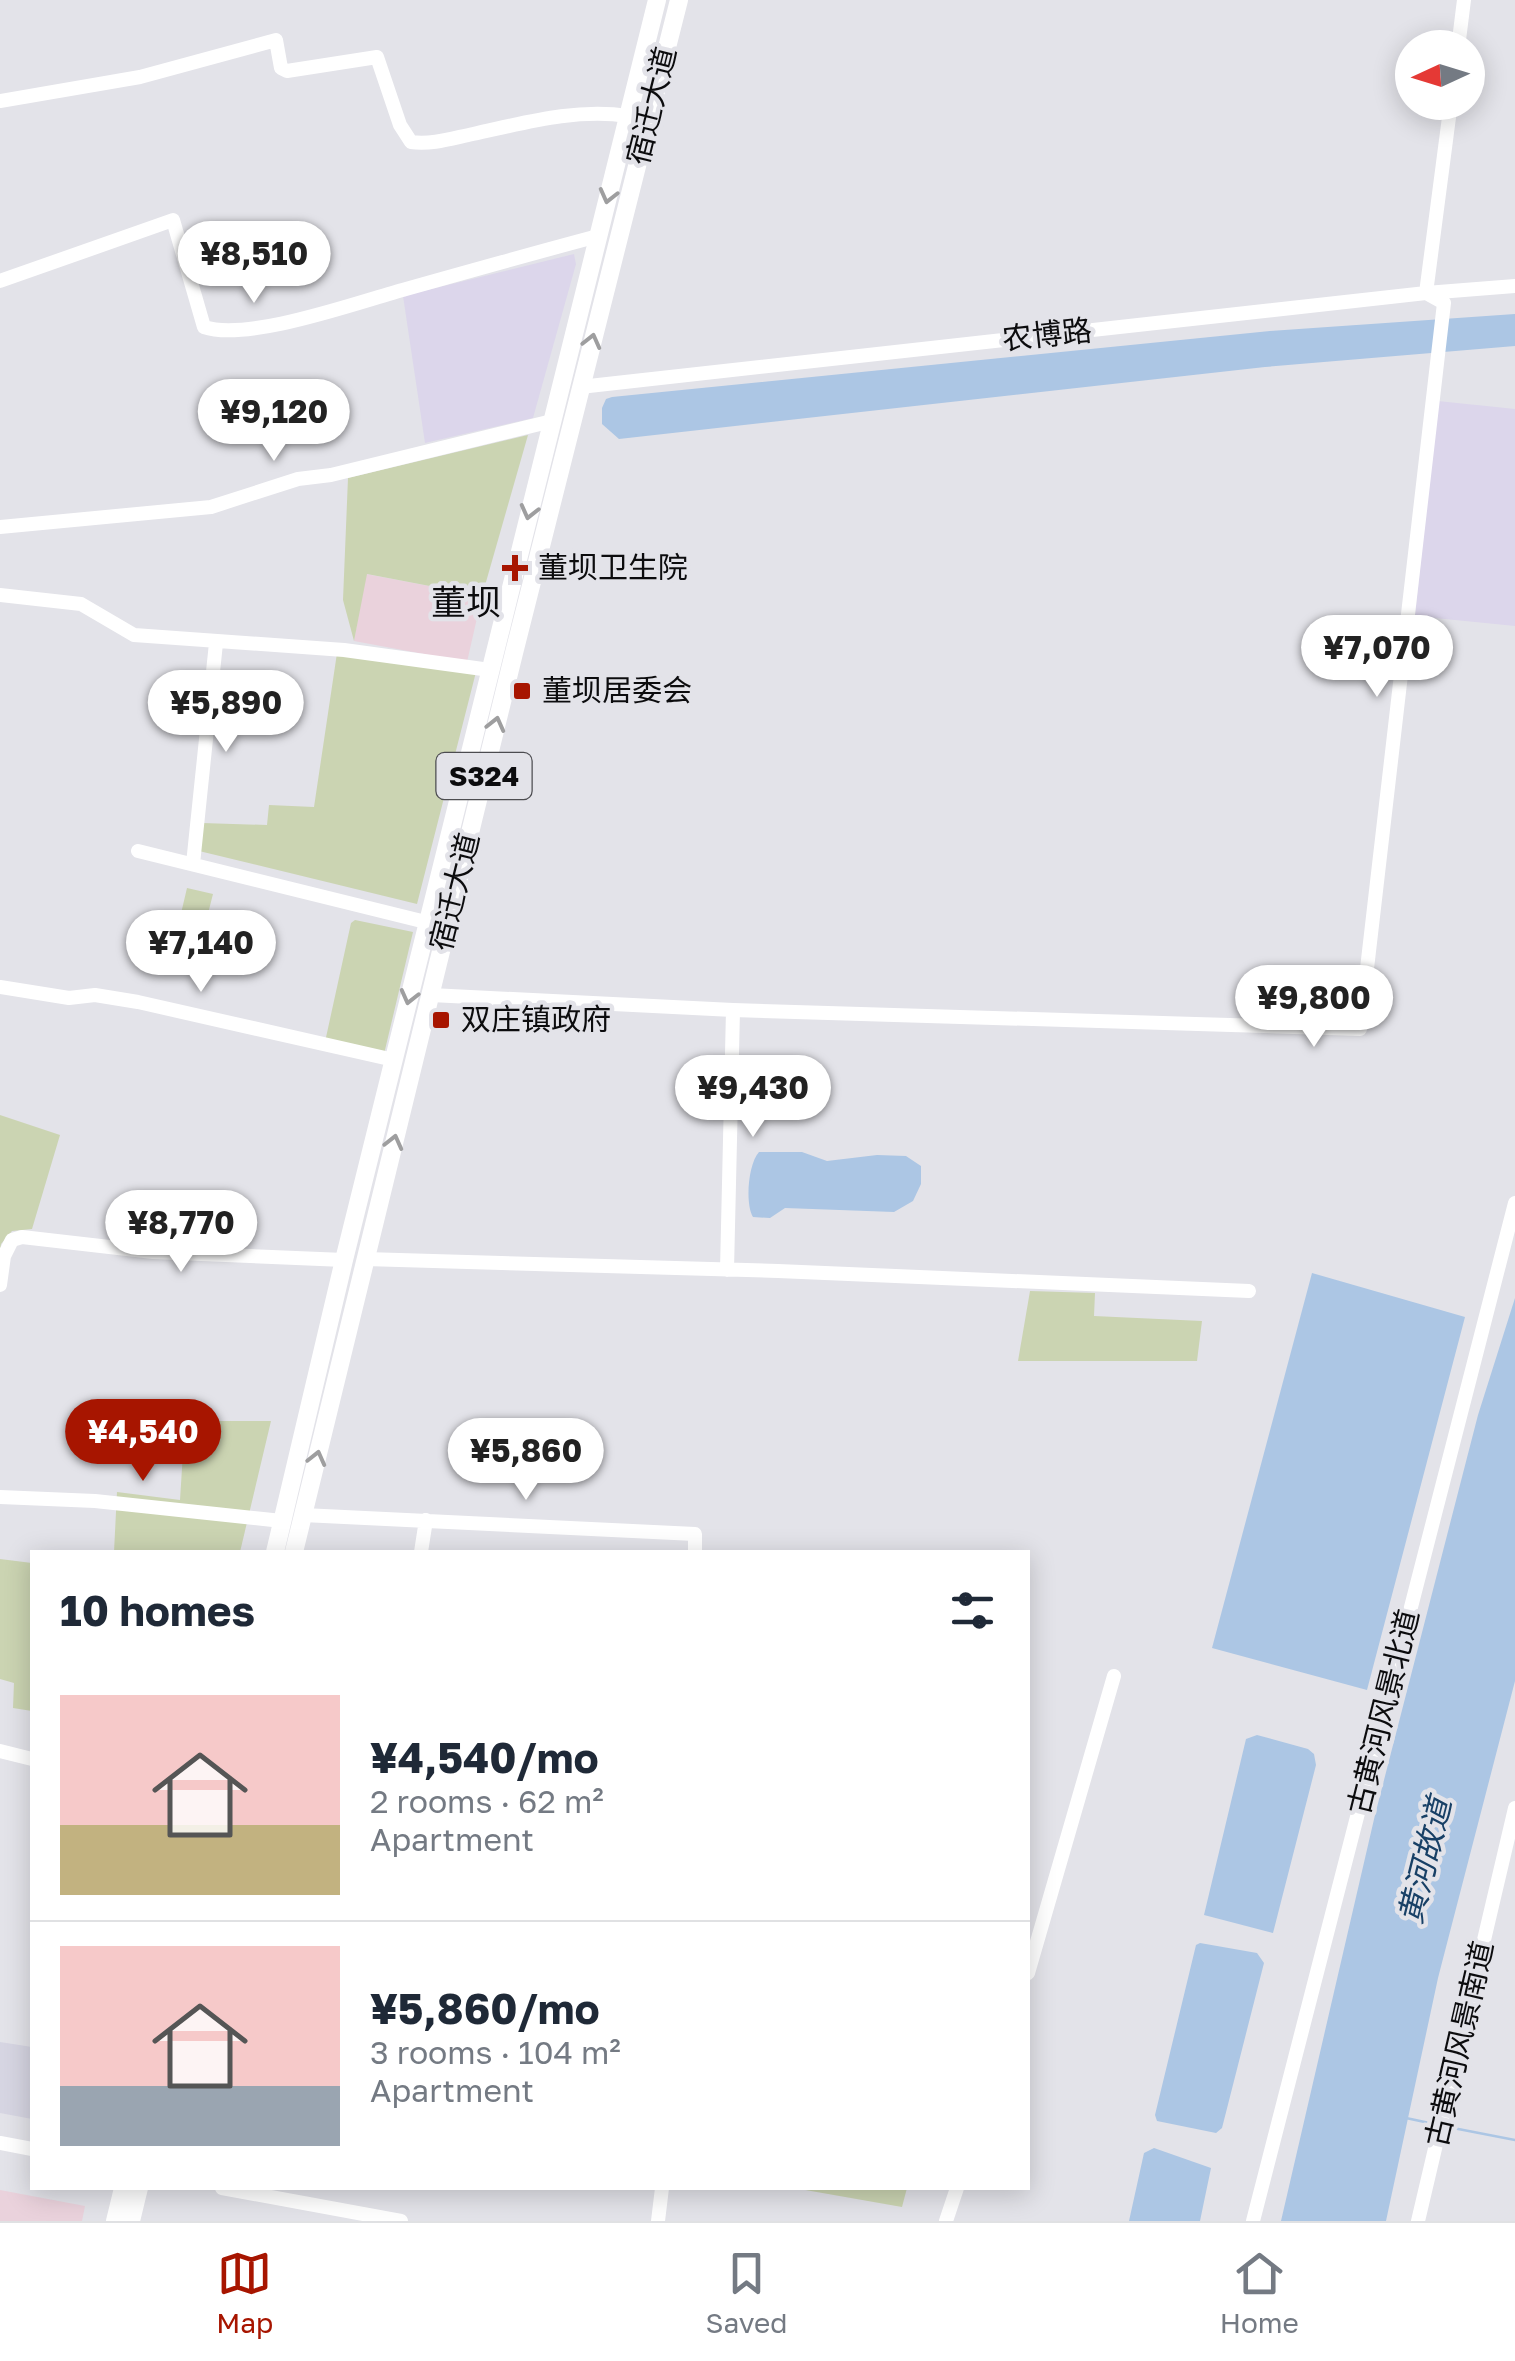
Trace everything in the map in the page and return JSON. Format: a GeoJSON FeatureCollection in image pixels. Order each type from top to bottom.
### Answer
{"type":"FeatureCollection","features":[{"type":"Feature","properties":{"kind":"main road","name":"宿迁大道"},"geometry":{"type":"LineString","coordinates":[[294,1550],[430,995],[437,924],[490,670],[657,0]]}},
{"type":"Feature","properties":{"kind":"main road","name":"宿迁大道"},"geometry":{"type":"LineString","coordinates":[[275,1550],[394,1060],[437,924],[679,0]]}},
{"type":"Feature","properties":{"kind":"main road"},"geometry":{"type":"LineString","coordinates":[[115,2221],[123,2190]]}},
{"type":"Feature","properties":{"kind":"main road"},"geometry":{"type":"LineString","coordinates":[[131,2221],[139,2190]]}},
{"type":"Feature","properties":{"kind":"street"},"geometry":{"type":"LineString","coordinates":[[1460,30],[1464,0]]}},
{"type":"Feature","properties":{"kind":"street"},"geometry":{"type":"LineString","coordinates":[[0,101],[140,77],[276,40],[281,68],[287,71],[377,58],[400,125],[412,142],[422,144],[556,117],[601,112],[628,116]]}},
{"type":"Feature","properties":{"kind":"street"},"geometry":{"type":"LineString","coordinates":[[430,995],[733,1010],[1360,1029],[1444,303],[1426,293],[1449,120]]}},
{"type":"Feature","properties":{"kind":"street"},"geometry":{"type":"LineString","coordinates":[[0,281],[173,220],[204,328],[239,331],[320,313],[598,236]]}},
{"type":"Feature","properties":{"kind":"street","name":"农博路"},"geometry":{"type":"LineString","coordinates":[[580,388],[1515,286]]}},
{"type":"Feature","properties":{"kind":"street"},"geometry":{"type":"LineString","coordinates":[[0,527],[211,507],[298,479],[331,475],[552,421]]}},
{"type":"Feature","properties":{"kind":"street"},"geometry":{"type":"LineString","coordinates":[[0,595],[81,604],[134,635],[344,650],[490,670]]}},
{"type":"Feature","properties":{"kind":"street"},"geometry":{"type":"LineString","coordinates":[[194,864],[216,642]]}},
{"type":"Feature","properties":{"kind":"street"},"geometry":{"type":"LineString","coordinates":[[138,850],[437,924]]}},
{"type":"Feature","properties":{"kind":"street"},"geometry":{"type":"LineString","coordinates":[[0,987],[69,998],[94,994],[138,1002],[394,1060]]}},
{"type":"Feature","properties":{"kind":"street"},"geometry":{"type":"LineString","coordinates":[[727,1270],[733,1010]]}},
{"type":"Feature","properties":{"kind":"street","name":"古黄河风景北道"},"geometry":{"type":"LineString","coordinates":[[1253,2221],[1515,1203]]}},
{"type":"Feature","properties":{"kind":"street"},"geometry":{"type":"LineString","coordinates":[[0,1286],[9,1246],[12,1240],[22,1238],[153,1252],[344,1260]]}},
{"type":"Feature","properties":{"kind":"street"},"geometry":{"type":"LineString","coordinates":[[365,1259],[1249,1291]]}},
{"type":"Feature","properties":{"kind":"street"},"geometry":{"type":"LineString","coordinates":[[0,1497],[95,1500],[282,1521]]}},
{"type":"Feature","properties":{"kind":"street"},"geometry":{"type":"LineString","coordinates":[[303,1515],[694,1534],[695,1550]]}},
{"type":"Feature","properties":{"kind":"street"},"geometry":{"type":"LineString","coordinates":[[422,1550],[426,1520]]}},
{"type":"Feature","properties":{"kind":"street"},"geometry":{"type":"LineString","coordinates":[[1030,1966],[1114,1676]]}},
{"type":"Feature","properties":{"kind":"street"},"geometry":{"type":"LineString","coordinates":[[0,1751],[30,1758]]}},
{"type":"Feature","properties":{"kind":"street","name":"古黄河风景南道"},"geometry":{"type":"LineString","coordinates":[[1418,2221],[1515,1808]]}},
{"type":"Feature","properties":{"kind":"street"},"geometry":{"type":"LineString","coordinates":[[0,2142],[30,2149]]}},
{"type":"Feature","properties":{"kind":"street"},"geometry":{"type":"LineString","coordinates":[[233,2190],[400,2221]]}},
{"type":"Feature","properties":{"kind":"street"},"geometry":{"type":"LineString","coordinates":[[658,2221],[662,2190]]}},
{"type":"Feature","properties":{"kind":"street"},"geometry":{"type":"LineString","coordinates":[[946,2221],[956,2190]]}},
{"type":"Feature","properties":{"kind":"shaded area"},"geometry":{"type":"Polygon","coordinates":[[[574,254],[576,264],[533,418],[425,443],[403,296],[574,254]]]}},
{"type":"Feature","properties":{"kind":"shaded area"},"geometry":{"type":"Polygon","coordinates":[[[1438,401],[1515,409],[1515,626],[1415,616],[1438,401]]]}},
{"type":"Feature","properties":{"kind":"shaded area"},"geometry":{"type":"Polygon","coordinates":[[[366,574],[482,596],[467,662],[354,641],[366,574]]]}},
{"type":"Feature","properties":{"kind":"shaded area"},"geometry":{"type":"Polygon","coordinates":[[[0,2042],[30,2047],[30,2119],[0,2113],[0,2042]]]}},
{"type":"Feature","properties":{"kind":"shaded area"},"geometry":{"type":"Polygon","coordinates":[[[0,2190],[85,2206],[82,2221],[0,2221],[0,2190]]]}},
{"type":"Feature","properties":{"kind":"green space"},"geometry":{"type":"Polygon","coordinates":[[[528,435],[482,596],[367,574],[354,641],[343,600],[348,478],[528,435]]]}},
{"type":"Feature","properties":{"kind":"green space"},"geometry":{"type":"Polygon","coordinates":[[[337,653],[476,672],[417,904],[199,851],[202,823],[267,825],[269,805],[314,807],[337,653]]]}},
{"type":"Feature","properties":{"kind":"green space"},"geometry":{"type":"Polygon","coordinates":[[[187,888],[213,894],[200,945],[175,939],[187,888]]]}},
{"type":"Feature","properties":{"kind":"green space"},"geometry":{"type":"Polygon","coordinates":[[[355,920],[413,932],[384,1054],[325,1042],[351,923],[355,920]]]}},
{"type":"Feature","properties":{"kind":"green space"},"geometry":{"type":"Polygon","coordinates":[[[0,1115],[60,1135],[32,1229],[12,1231],[0,1251],[0,1115]]]}},
{"type":"Feature","properties":{"kind":"green space"},"geometry":{"type":"Polygon","coordinates":[[[1030,1291],[1095,1293],[1094,1316],[1202,1321],[1197,1361],[1018,1361],[1030,1291]]]}},
{"type":"Feature","properties":{"kind":"green space"},"geometry":{"type":"Polygon","coordinates":[[[185,1421],[271,1421],[240,1550],[114,1550],[117,1492],[180,1500],[185,1421]]]}},
{"type":"Feature","properties":{"kind":"green space"},"geometry":{"type":"Polygon","coordinates":[[[0,1559],[30,1563],[30,1711],[13,1708],[14,1683],[0,1679],[0,1559]]]}},
{"type":"Feature","properties":{"kind":"green space"},"geometry":{"type":"Polygon","coordinates":[[[805,2190],[906,2190],[902,2207],[805,2190]]]}},
{"type":"Feature","properties":{"kind":"water"},"geometry":{"type":"Polygon","coordinates":[[[1515,314],[1515,346],[1265,367],[619,439],[602,424],[602,408],[606,399],[612,397],[1270,331],[1515,314]]]}},
{"type":"Feature","properties":{"kind":"water"},"geometry":{"type":"Polygon","coordinates":[[[759,1152],[802,1152],[827,1161],[906,1156],[921,1166],[921,1184],[913,1201],[894,1212],[785,1208],[770,1218],[753,1217],[749,1184],[759,1152]]]}},
{"type":"Feature","properties":{"kind":"water"},"geometry":{"type":"Polygon","coordinates":[[[1312,1273],[1465,1317],[1367,1690],[1212,1648],[1312,1273]]]}},
{"type":"Feature","properties":{"kind":"water","name":"黄河故道"},"geometry":{"type":"Polygon","coordinates":[[[1515,1298],[1515,1681],[1438,1978],[1386,2221],[1281,2221],[1375,1815],[1478,1415],[1515,1298]]]}},
{"type":"Feature","properties":{"kind":"water"},"geometry":{"type":"Polygon","coordinates":[[[1257,1735],[1308,1749],[1314,1754],[1316,1765],[1273,1933],[1204,1915],[1246,1739],[1257,1735]]]}},
{"type":"Feature","properties":{"kind":"water"},"geometry":{"type":"Polygon","coordinates":[[[1196,1945],[1257,1953],[1264,1963],[1222,2128],[1216,2133],[1157,2121],[1155,2115],[1196,1945]]]}},
{"type":"Feature","properties":{"kind":"water"},"geometry":{"type":"Polygon","coordinates":[[[1154,2148],[1211,2168],[1200,2221],[1129,2221],[1144,2153],[1154,2148]]]}},
{"type":"Feature","properties":{"kind":"waterway"},"geometry":{"type":"LineString","coordinates":[[1406,2118],[1434,2124]]}},
{"type":"Feature","properties":{"kind":"waterway"},"geometry":{"type":"LineString","coordinates":[[1448,2127],[1515,2140]]}},
{"type":"Feature","properties":{"kind":"place","name":"董坝卫生院"},"geometry":{"type":"Point","coordinates":[515,568]}},
{"type":"Feature","properties":{"kind":"place","name":"董坝居委会"},"geometry":{"type":"Point","coordinates":[522,691]}},
{"type":"Feature","properties":{"kind":"place","name":"双庄镇政府"},"geometry":{"type":"Point","coordinates":[441,1020]}},
{"type":"Feature","properties":{"kind":"district","name":"董坝"},"geometry":{"type":"Point","coordinates":[466,603]}}]}
